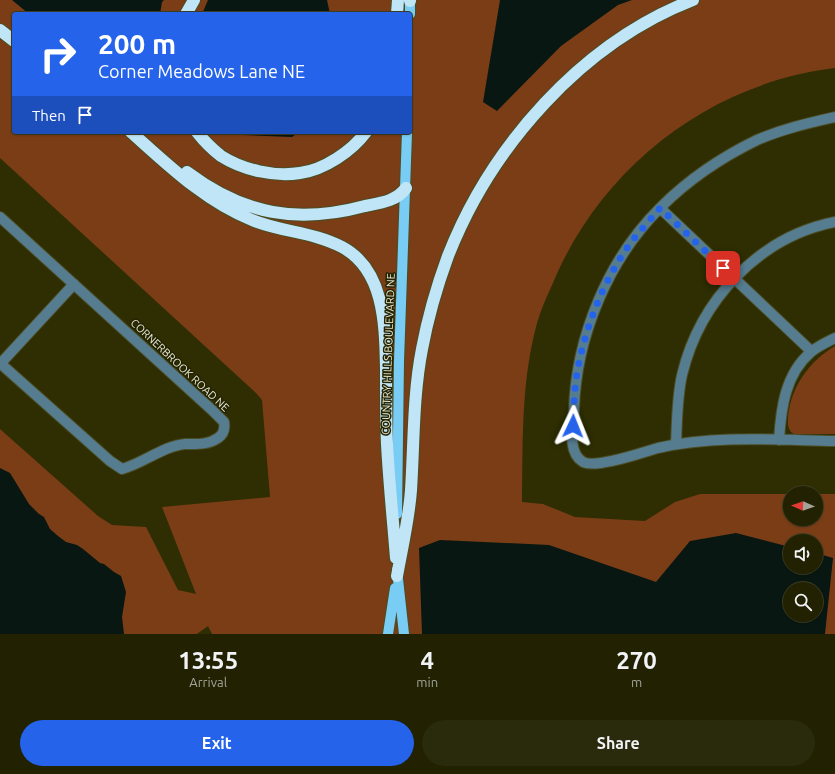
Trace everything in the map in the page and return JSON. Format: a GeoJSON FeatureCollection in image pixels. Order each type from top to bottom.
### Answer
{"type":"FeatureCollection","features":[{"type":"Feature","properties":{"kind":"highway"},"geometry":{"type":"LineString","coordinates":[[187,12],[194,0]]}},
{"type":"Feature","properties":{"kind":"highway"},"geometry":{"type":"LineString","coordinates":[[398,12],[407,0]]}},
{"type":"Feature","properties":{"kind":"highway"},"geometry":{"type":"LineString","coordinates":[[397,576],[411,491],[412,444],[422,351],[432,304],[449,255],[470,209],[494,167],[525,126],[558,89],[597,55],[640,26],[680,5],[693,0]]}},
{"type":"Feature","properties":{"kind":"highway"},"geometry":{"type":"LineString","coordinates":[[0,30],[12,39]]}},
{"type":"Feature","properties":{"kind":"highway"},"geometry":{"type":"LineString","coordinates":[[134,134],[180,176],[210,198],[239,215],[253,221],[320,238],[342,247],[357,258],[370,274],[380,300],[385,332],[387,443],[397,576]]}},
{"type":"Feature","properties":{"kind":"highway"},"geometry":{"type":"LineString","coordinates":[[135,134],[214,190],[230,199],[264,210],[309,215],[342,212],[390,200],[403,193],[406,188]]}},
{"type":"Feature","properties":{"kind":"highway"},"geometry":{"type":"LineString","coordinates":[[199,134],[220,155],[232,162],[258,171],[277,174],[301,173],[323,166],[338,158],[350,149],[364,134]]}},
{"type":"Feature","properties":{"kind":"main road"},"geometry":{"type":"LineString","coordinates":[[407,0],[410,12]]}},
{"type":"Feature","properties":{"kind":"main road","name":"COUNTRY HILLS BOULEVARD NE"},"geometry":{"type":"LineString","coordinates":[[404,634],[397,576],[398,368],[407,134]]}},
{"type":"Feature","properties":{"kind":"main road","name":"COUNTRY HILLS BOULEVARD NE"},"geometry":{"type":"LineString","coordinates":[[388,634],[397,576]]}},
{"type":"Feature","properties":{"kind":"street"},"geometry":{"type":"LineString","coordinates":[[835,117],[783,130],[759,139],[733,152],[697,176],[660,208],[632,242],[603,291],[592,318],[577,373],[574,397],[572,440],[576,456],[582,462],[589,464],[604,462],[676,444],[725,440],[835,442]]}},
{"type":"Feature","properties":{"kind":"street"},"geometry":{"type":"LineString","coordinates":[[660,208],[811,351]]}},
{"type":"Feature","properties":{"kind":"street","name":"CORNERBROOK ROAD NE"},"geometry":{"type":"LineString","coordinates":[[0,217],[224,422],[223,432],[220,437],[212,442],[184,444],[153,455],[135,465],[122,469],[110,461],[1,364]]}},
{"type":"Feature","properties":{"kind":"street"},"geometry":{"type":"LineString","coordinates":[[676,444],[678,399],[682,375],[688,354],[697,332],[710,309],[734,278],[753,260],[805,230],[835,222]]}},
{"type":"Feature","properties":{"kind":"street"},"geometry":{"type":"LineString","coordinates":[[1,364],[74,284]]}},
{"type":"Feature","properties":{"kind":"street"},"geometry":{"type":"LineString","coordinates":[[780,440],[780,414],[787,387],[801,362],[811,351],[835,338]]}},
{"type":"Feature","properties":{"kind":"shaded area"},"geometry":{"type":"Polygon","coordinates":[[[0,0],[835,0],[835,68],[789,77],[745,92],[703,112],[665,138],[630,168],[600,203],[574,241],[543,306],[530,352],[525,395],[522,502],[543,504],[575,517],[645,521],[675,502],[700,494],[783,494],[783,526],[823,526],[823,494],[835,494],[835,634],[212,634],[208,626],[197,634],[0,634],[0,429],[98,516],[112,525],[146,527],[178,590],[196,594],[162,507],[270,497],[262,400],[0,158],[0,0]]]}},
{"type":"Feature","properties":{"kind":"shaded area"},"geometry":{"type":"Polygon","coordinates":[[[12,0],[164,0],[162,2],[160,12],[27,12],[12,0]]]}},
{"type":"Feature","properties":{"kind":"shaded area"},"geometry":{"type":"Polygon","coordinates":[[[208,0],[327,0],[330,12],[203,12],[208,0]]]}},
{"type":"Feature","properties":{"kind":"shaded area"},"geometry":{"type":"Polygon","coordinates":[[[500,0],[632,0],[618,5],[561,46],[497,111],[483,102],[500,0]]]}},
{"type":"Feature","properties":{"kind":"shaded area"},"geometry":{"type":"Polygon","coordinates":[[[242,134],[296,134],[292,137],[242,134]]]}},
{"type":"Feature","properties":{"kind":"shaded area"},"geometry":{"type":"Polygon","coordinates":[[[835,346],[835,434],[794,434],[789,429],[788,417],[797,385],[809,367],[835,346]]]}},
{"type":"Feature","properties":{"kind":"shaded area"},"geometry":{"type":"Polygon","coordinates":[[[0,468],[10,473],[29,504],[44,517],[50,529],[66,542],[77,545],[100,563],[104,564],[121,576],[126,592],[122,617],[124,634],[0,634],[0,468]]]}},
{"type":"Feature","properties":{"kind":"shaded area"},"geometry":{"type":"Polygon","coordinates":[[[736,533],[783,545],[783,574],[823,574],[823,555],[833,558],[825,634],[422,634],[419,548],[440,540],[549,545],[656,582],[690,541],[736,533]]]}},
{"type":"Feature","properties":{"kind":"route"},"geometry":{"type":"LineString","coordinates":[[573,426],[577,373],[592,318],[603,291],[618,264],[632,242],[660,208],[723,268]]}}]}
